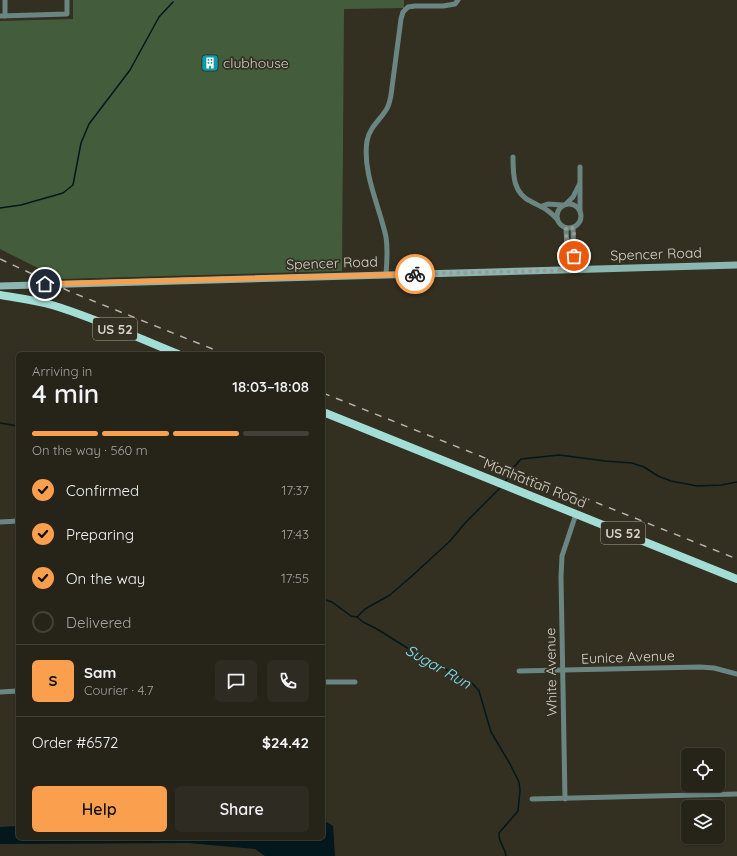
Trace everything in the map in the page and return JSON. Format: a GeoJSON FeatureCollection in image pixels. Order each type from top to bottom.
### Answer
{"type":"FeatureCollection","features":[{"type":"Feature","properties":{"kind":"main road","name":"US 52"},"geometry":{"type":"LineString","coordinates":[[0,296],[50,304],[77,313],[173,352]]}},
{"type":"Feature","properties":{"kind":"main road","name":"Manhattan Road"},"geometry":{"type":"LineString","coordinates":[[325,413],[737,579]]}},
{"type":"Feature","properties":{"kind":"street"},"geometry":{"type":"LineString","coordinates":[[5,0],[3,16],[67,14],[67,0]]}},
{"type":"Feature","properties":{"kind":"street"},"geometry":{"type":"LineString","coordinates":[[386,274],[386,238],[370,180],[367,158],[367,141],[371,129],[388,106],[391,95],[403,12],[408,7],[443,6],[455,4],[458,0]]}},
{"type":"Feature","properties":{"kind":"street"},"geometry":{"type":"LineString","coordinates":[[513,157],[513,178],[519,192],[530,202],[542,206],[557,219],[561,226],[566,228],[574,228]]}},
{"type":"Feature","properties":{"kind":"street"},"geometry":{"type":"LineString","coordinates":[[571,270],[574,228],[581,220],[580,166]]}},
{"type":"Feature","properties":{"kind":"street"},"geometry":{"type":"LineString","coordinates":[[557,219],[558,212],[573,197],[580,184]]}},
{"type":"Feature","properties":{"kind":"street"},"geometry":{"type":"LineString","coordinates":[[542,206],[548,204],[574,205],[580,211]]}},
{"type":"Feature","properties":{"kind":"street"},"geometry":{"type":"LineString","coordinates":[[566,228],[571,270]]}},
{"type":"Feature","properties":{"kind":"street","name":"Spencer Road"},"geometry":{"type":"LineString","coordinates":[[0,286],[737,265]]}},
{"type":"Feature","properties":{"kind":"street","name":"White Avenue"},"geometry":{"type":"LineString","coordinates":[[565,799],[561,578],[562,556],[576,514]]}},
{"type":"Feature","properties":{"kind":"street"},"geometry":{"type":"LineString","coordinates":[[0,522],[16,521]]}},
{"type":"Feature","properties":{"kind":"street","name":"Eunice Avenue"},"geometry":{"type":"LineString","coordinates":[[519,671],[700,667],[714,668],[737,674]]}},
{"type":"Feature","properties":{"kind":"street"},"geometry":{"type":"LineString","coordinates":[[325,682],[355,682]]}},
{"type":"Feature","properties":{"kind":"street"},"geometry":{"type":"LineString","coordinates":[[0,692],[16,691]]}},
{"type":"Feature","properties":{"kind":"street"},"geometry":{"type":"LineString","coordinates":[[532,799],[737,794]]}},
{"type":"Feature","properties":{"kind":"green space"},"geometry":{"type":"Polygon","coordinates":[[[73,0],[404,0],[404,8],[344,9],[342,271],[60,279],[0,249],[0,21],[73,19],[73,0]]]}},
{"type":"Feature","properties":{"kind":"shaded area"},"geometry":{"type":"Polygon","coordinates":[[[325,821],[333,826],[335,856],[265,856],[255,849],[188,843],[0,844],[0,827],[16,826],[16,840],[325,840],[325,821]]]}},
{"type":"Feature","properties":{"kind":"waterway"},"geometry":{"type":"LineString","coordinates":[[0,208],[21,205],[63,193],[73,185],[81,143],[89,124],[130,70],[159,17],[173,2]]}},
{"type":"Feature","properties":{"kind":"waterway","name":"Sugar Run"},"geometry":{"type":"LineString","coordinates":[[0,423],[16,426]]}},
{"type":"Feature","properties":{"kind":"waterway"},"geometry":{"type":"LineString","coordinates":[[505,482],[521,459],[559,455],[632,463],[644,467],[658,476],[671,481],[697,486],[721,485],[737,482]]}},
{"type":"Feature","properties":{"kind":"waterway"},"geometry":{"type":"LineString","coordinates":[[357,617],[365,609],[390,595],[413,575],[450,541],[466,522],[501,487]]}},
{"type":"Feature","properties":{"kind":"waterway","name":"Sugar Run"},"geometry":{"type":"LineString","coordinates":[[325,600],[332,602],[351,616],[357,617],[420,656],[472,683],[479,691],[491,732],[519,782],[520,790],[518,811],[499,833],[506,856]]}},
{"type":"Feature","properties":{"kind":"railway"},"geometry":{"type":"LineString","coordinates":[[0,259],[71,292],[220,352]]}},
{"type":"Feature","properties":{"kind":"railway"},"geometry":{"type":"LineString","coordinates":[[325,394],[737,559]]}},
{"type":"Feature","properties":{"kind":"way so far"},"geometry":{"type":"LineString","coordinates":[[415,274],[568,270],[566,228],[574,228],[574,256]]}},
{"type":"Feature","properties":{"kind":"place","name":"clubhouse"},"geometry":{"type":"Point","coordinates":[210,63]}},
{"type":"Feature","properties":{"kind":"route"},"geometry":{"type":"LineString","coordinates":[[45,284],[415,274]]}}]}
